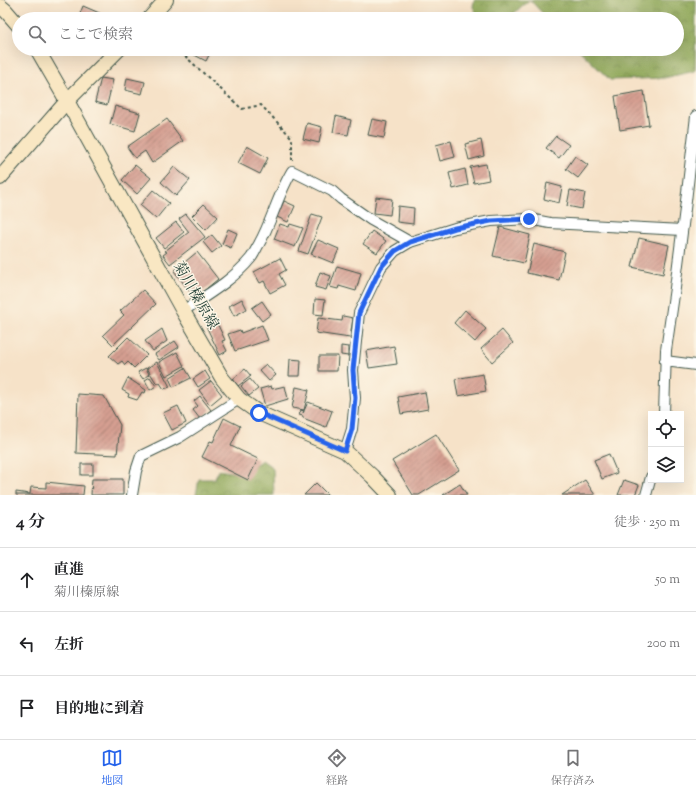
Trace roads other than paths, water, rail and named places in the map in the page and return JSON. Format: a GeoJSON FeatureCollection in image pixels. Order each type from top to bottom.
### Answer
{"type":"FeatureCollection","features":[{"type":"Feature","properties":{"kind":"main road"},"geometry":{"type":"LineString","coordinates":[[155,12],[166,0]]}},
{"type":"Feature","properties":{"kind":"main road"},"geometry":{"type":"LineString","coordinates":[[0,6],[12,18]]}},
{"type":"Feature","properties":{"kind":"main road","name":"菊川榛原線"},"geometry":{"type":"LineString","coordinates":[[41,56],[222,378],[239,399],[259,413],[345,451],[390,495]]}},
{"type":"Feature","properties":{"kind":"main road"},"geometry":{"type":"LineString","coordinates":[[0,178],[67,101],[112,56]]}},
{"type":"Feature","properties":{"kind":"street"},"geometry":{"type":"LineString","coordinates":[[664,411],[666,378],[665,360],[696,116]]}},
{"type":"Feature","properties":{"kind":"street"},"geometry":{"type":"LineString","coordinates":[[183,311],[224,283],[240,270],[252,257],[292,171],[332,191],[372,220],[410,242]]}},
{"type":"Feature","properties":{"kind":"street"},"geometry":{"type":"LineString","coordinates":[[345,451],[352,429],[355,398],[353,370],[359,313],[381,267],[395,251],[410,242],[455,228],[491,221],[529,219],[550,223],[682,230]]}},
{"type":"Feature","properties":{"kind":"street"},"geometry":{"type":"LineString","coordinates":[[665,360],[696,365]]}},
{"type":"Feature","properties":{"kind":"street"},"geometry":{"type":"LineString","coordinates":[[132,495],[136,472],[141,456],[180,437],[239,399]]}},
{"type":"Feature","properties":{"kind":"street"},"geometry":{"type":"LineString","coordinates":[[646,495],[649,483]]}}]}
